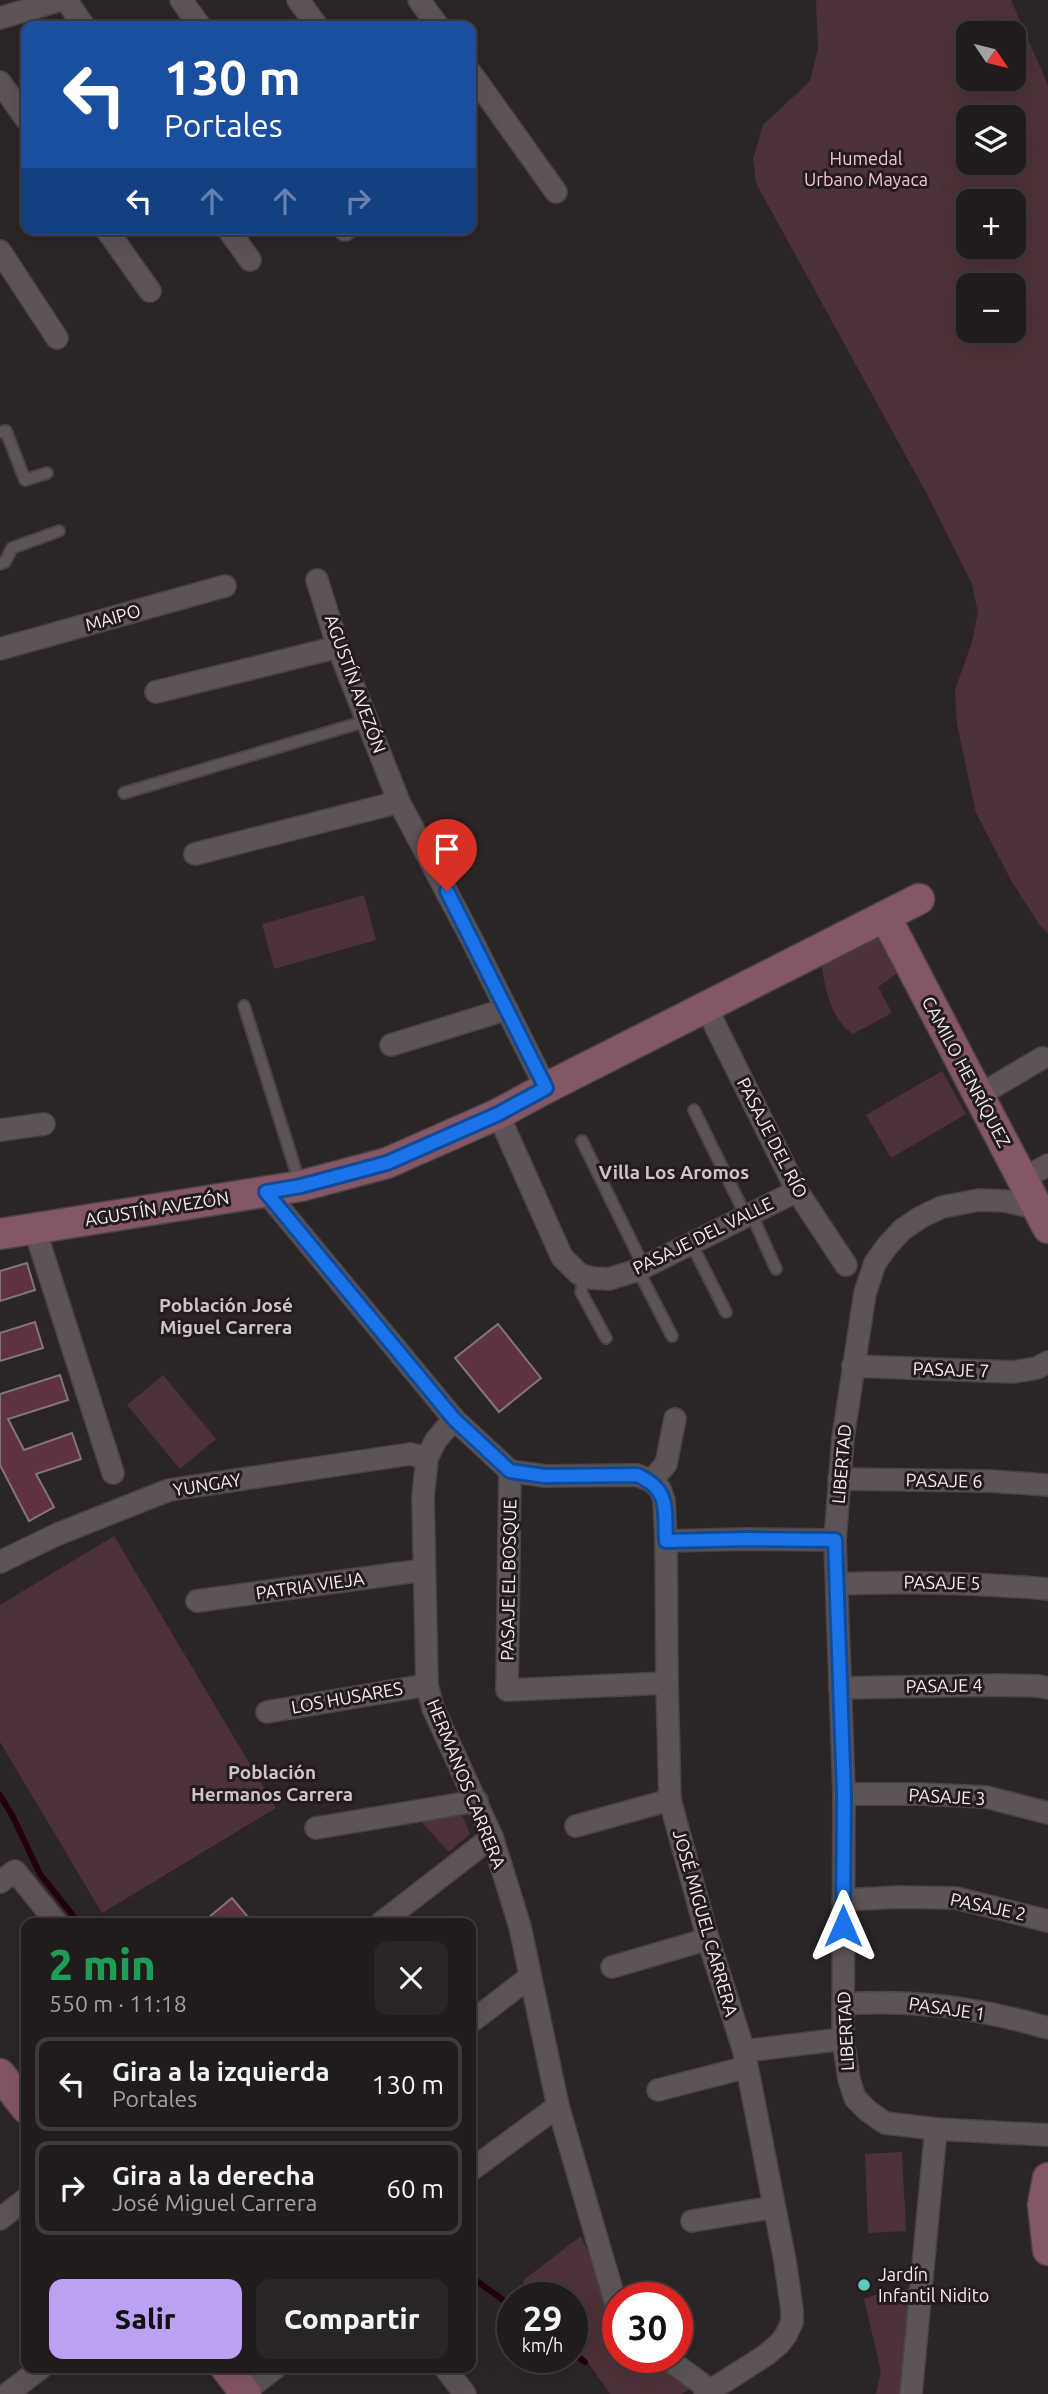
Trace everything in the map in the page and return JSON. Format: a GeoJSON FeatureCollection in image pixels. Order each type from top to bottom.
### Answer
{"type":"FeatureCollection","features":[{"type":"Feature","properties":{"kind":"street"},"geometry":{"type":"LineString","coordinates":[[0,18],[63,0],[80,21]]}},
{"type":"Feature","properties":{"kind":"street"},"geometry":{"type":"LineString","coordinates":[[181,0],[196,21]]}},
{"type":"Feature","properties":{"kind":"street"},"geometry":{"type":"LineString","coordinates":[[298,0],[313,21]]}},
{"type":"Feature","properties":{"kind":"street"},"geometry":{"type":"LineString","coordinates":[[419,0],[434,21]]}},
{"type":"Feature","properties":{"kind":"street"},"geometry":{"type":"LineString","coordinates":[[476,80],[556,192]]}},
{"type":"Feature","properties":{"kind":"street"},"geometry":{"type":"LineString","coordinates":[[0,82],[21,112]]}},
{"type":"Feature","properties":{"kind":"street"},"geometry":{"type":"LineString","coordinates":[[110,235],[150,291]]}},
{"type":"Feature","properties":{"kind":"street"},"geometry":{"type":"LineString","coordinates":[[232,235],[250,260]]}},
{"type":"Feature","properties":{"kind":"street"},"geometry":{"type":"LineString","coordinates":[[0,251],[57,338]]}},
{"type":"Feature","properties":{"kind":"street","name":"AGUSTÍN AVEZÓN"},"geometry":{"type":"LineString","coordinates":[[317,580],[338,647],[399,802],[546,1088]]}},
{"type":"Feature","properties":{"kind":"street","name":"MAIPO"},"geometry":{"type":"LineString","coordinates":[[0,649],[225,586]]}},
{"type":"Feature","properties":{"kind":"street"},"geometry":{"type":"LineString","coordinates":[[156,692],[338,647]]}},
{"type":"Feature","properties":{"kind":"street"},"geometry":{"type":"LineString","coordinates":[[195,855],[399,802]]}},
{"type":"Feature","properties":{"kind":"street","name":"AGUSTÍN AVEZÓN"},"geometry":{"type":"LineString","coordinates":[[0,1234],[301,1186],[387,1163],[498,1114],[919,899]]}},
{"type":"Feature","properties":{"kind":"street","name":"CAMILO HENRÍQUEZ"},"geometry":{"type":"LineString","coordinates":[[885,916],[1043,1218]]}},
{"type":"Feature","properties":{"kind":"street","name":"PASAJE DEL RÍO"},"geometry":{"type":"LineString","coordinates":[[706,1007],[797,1191],[846,1265]]}},
{"type":"Feature","properties":{"kind":"street"},"geometry":{"type":"LineString","coordinates":[[391,1045],[507,1009]]}},
{"type":"Feature","properties":{"kind":"street"},"geometry":{"type":"LineString","coordinates":[[978,1096],[1042,1058]]}},
{"type":"Feature","properties":{"kind":"street"},"geometry":{"type":"LineString","coordinates":[[498,1114],[562,1257],[579,1274],[584,1275]]}},
{"type":"Feature","properties":{"kind":"street"},"geometry":{"type":"LineString","coordinates":[[0,1129],[44,1124]]}},
{"type":"Feature","properties":{"kind":"street"},"geometry":{"type":"LineString","coordinates":[[1022,1180],[1048,1166]]}},
{"type":"Feature","properties":{"kind":"street","name":"PASAJE DEL VALLE"},"geometry":{"type":"LineString","coordinates":[[584,1275],[609,1279],[641,1268],[797,1191]]}},
{"type":"Feature","properties":{"kind":"street"},"geometry":{"type":"LineString","coordinates":[[266,1192],[454,1419],[510,1471],[545,1476],[637,1475],[650,1481],[666,1464],[675,1419]]}},
{"type":"Feature","properties":{"kind":"street","name":"LIBERTAD"},"geometry":{"type":"LineString","coordinates":[[1043,1218],[1005,1201],[979,1200],[942,1207],[903,1229],[875,1263],[865,1293],[853,1366],[839,1479],[835,1540],[844,1794],[844,2039],[855,2098],[885,2123],[936,2129],[1048,2135]]}},
{"type":"Feature","properties":{"kind":"street"},"geometry":{"type":"LineString","coordinates":[[34,1227],[113,1473]]}},
{"type":"Feature","properties":{"kind":"street","name":"PASAJE 7"},"geometry":{"type":"LineString","coordinates":[[853,1366],[1013,1372],[1037,1368],[1048,1362]]}},
{"type":"Feature","properties":{"kind":"street","name":"HERMANOS CARRERA"},"geometry":{"type":"LineString","coordinates":[[454,1419],[436,1440],[427,1458],[424,1497],[427,1685],[438,1720],[492,1837],[520,1927],[558,2106],[610,2282]]}},
{"type":"Feature","properties":{"kind":"street","name":"YUNGAY"},"geometry":{"type":"LineString","coordinates":[[0,1562],[58,1534],[169,1490],[410,1454],[427,1458]]}},
{"type":"Feature","properties":{"kind":"street","name":"PASAJE EL BOSQUE"},"geometry":{"type":"LineString","coordinates":[[510,1471],[507,1690],[667,1683]]}},
{"type":"Feature","properties":{"kind":"street","name":"PASAJE 6"},"geometry":{"type":"LineString","coordinates":[[839,1479],[989,1481],[1048,1485]]}},
{"type":"Feature","properties":{"kind":"street","name":"JOSÉ MIGUEL CARRERA"},"geometry":{"type":"LineString","coordinates":[[650,1481],[660,1489],[664,1500],[670,1800],[708,1939],[745,2059],[785,2262],[792,2322],[786,2335],[766,2356],[707,2392]]}},
{"type":"Feature","properties":{"kind":"street"},"geometry":{"type":"LineString","coordinates":[[666,1541],[835,1540]]}},
{"type":"Feature","properties":{"kind":"street","name":"PATRIA VIEJA"},"geometry":{"type":"LineString","coordinates":[[197,1601],[424,1570]]}},
{"type":"Feature","properties":{"kind":"street","name":"PASAJE 5"},"geometry":{"type":"LineString","coordinates":[[837,1584],[906,1581],[997,1584],[1048,1589]]}},
{"type":"Feature","properties":{"kind":"street","name":"LOS HUSARES"},"geometry":{"type":"LineString","coordinates":[[267,1712],[427,1685]]}},
{"type":"Feature","properties":{"kind":"street","name":"PASAJE 4"},"geometry":{"type":"LineString","coordinates":[[840,1688],[998,1685],[1038,1686],[1048,1689]]}},
{"type":"Feature","properties":{"kind":"street","name":"PASAJE 3"},"geometry":{"type":"LineString","coordinates":[[844,1794],[986,1797],[1048,1813]]}},
{"type":"Feature","properties":{"kind":"street"},"geometry":{"type":"LineString","coordinates":[[576,1826],[670,1800]]}},
{"type":"Feature","properties":{"kind":"street"},"geometry":{"type":"LineString","coordinates":[[316,1828],[477,1801]]}},
{"type":"Feature","properties":{"kind":"street"},"geometry":{"type":"LineString","coordinates":[[387,1918],[492,1837]]}},
{"type":"Feature","properties":{"kind":"street"},"geometry":{"type":"LineString","coordinates":[[8,1877],[52,1918]]}},
{"type":"Feature","properties":{"kind":"street","name":"PASAJE 2"},"geometry":{"type":"LineString","coordinates":[[843,1900],[956,1898],[1048,1921]]}},
{"type":"Feature","properties":{"kind":"street"},"geometry":{"type":"LineString","coordinates":[[612,1967],[708,1939]]}},
{"type":"Feature","properties":{"kind":"street"},"geometry":{"type":"LineString","coordinates":[[476,2018],[530,1977]]}},
{"type":"Feature","properties":{"kind":"street","name":"PASAJE 1"},"geometry":{"type":"LineString","coordinates":[[844,2004],[877,2001],[932,2003],[1017,2019],[1048,2028]]}},
{"type":"Feature","properties":{"kind":"street"},"geometry":{"type":"LineString","coordinates":[[658,2090],[745,2059],[844,2039]]}},
{"type":"Feature","properties":{"kind":"street"},"geometry":{"type":"LineString","coordinates":[[0,2074],[21,2101]]}},
{"type":"Feature","properties":{"kind":"street"},"geometry":{"type":"LineString","coordinates":[[476,2166],[558,2106]]}},
{"type":"Feature","properties":{"kind":"street"},"geometry":{"type":"LineString","coordinates":[[911,2394],[936,2129]]}},
{"type":"Feature","properties":{"kind":"street"},"geometry":{"type":"LineString","coordinates":[[1048,2178],[1043,2205],[1048,2250]]}},
{"type":"Feature","properties":{"kind":"street"},"geometry":{"type":"LineString","coordinates":[[0,2219],[21,2203]]}},
{"type":"Feature","properties":{"kind":"street"},"geometry":{"type":"LineString","coordinates":[[692,2221],[774,2207]]}},
{"type":"Feature","properties":{"kind":"street"},"geometry":{"type":"LineString","coordinates":[[7,2394],[34,2373]]}},
{"type":"Feature","properties":{"kind":"street"},"geometry":{"type":"LineString","coordinates":[[230,2373],[244,2393],[269,2373]]}},
{"type":"Feature","properties":{"kind":"street"},"geometry":{"type":"LineString","coordinates":[[449,2373],[465,2394]]}},
{"type":"Feature","properties":{"kind":"street"},"geometry":{"type":"LineString","coordinates":[[684,2373],[707,2392]]}},
{"type":"Feature","properties":{"kind":"lane"},"geometry":{"type":"LineString","coordinates":[[0,432],[6,431],[25,480],[47,473]]}},
{"type":"Feature","properties":{"kind":"lane"},"geometry":{"type":"LineString","coordinates":[[0,564],[5,562],[12,548],[59,530]]}},
{"type":"Feature","properties":{"kind":"lane"},"geometry":{"type":"LineString","coordinates":[[124,793],[366,720]]}},
{"type":"Feature","properties":{"kind":"lane"},"geometry":{"type":"LineString","coordinates":[[244,1006],[301,1186]]}},
{"type":"Feature","properties":{"kind":"lane"},"geometry":{"type":"LineString","coordinates":[[695,1110],[776,1269]]}},
{"type":"Feature","properties":{"kind":"lane"},"geometry":{"type":"LineString","coordinates":[[582,1141],[672,1336]]}},
{"type":"Feature","properties":{"kind":"lane"},"geometry":{"type":"LineString","coordinates":[[691,1243],[726,1312]]}},
{"type":"Feature","properties":{"kind":"lane"},"geometry":{"type":"LineString","coordinates":[[584,1275],[581,1292],[606,1338]]}},
{"type":"Feature","properties":{"kind":"green space","name":"Humedal Urbano Mayaca"},"geometry":{"type":"Polygon","coordinates":[[[816,0],[1011,0],[1020,21],[956,21],[956,91],[1026,91],[1026,34],[1048,85],[1048,934],[1012,882],[976,813],[957,724],[955,690],[972,642],[978,613],[972,584],[928,496],[756,183],[753,159],[763,125],[810,81],[818,49],[816,0]]]}},
{"type":"Feature","properties":{"kind":"green space"},"geometry":{"type":"Polygon","coordinates":[[[364,895],[376,940],[274,969],[262,924],[364,895]]]}},
{"type":"Feature","properties":{"kind":"green space"},"geometry":{"type":"Polygon","coordinates":[[[879,937],[903,969],[878,987],[892,1013],[853,1034],[845,1028],[834,1011],[821,962],[879,937]]]}},
{"type":"Feature","properties":{"kind":"green space"},"geometry":{"type":"Polygon","coordinates":[[[942,1071],[966,1114],[891,1158],[866,1115],[942,1071]]]}},
{"type":"Feature","properties":{"kind":"green space"},"geometry":{"type":"Polygon","coordinates":[[[163,1375],[216,1439],[180,1469],[127,1405],[163,1375]]]}},
{"type":"Feature","properties":{"kind":"green space"},"geometry":{"type":"Polygon","coordinates":[[[114,1536],[276,1808],[102,1913],[0,1742],[0,1605],[114,1536]]]}},
{"type":"Feature","properties":{"kind":"green space"},"geometry":{"type":"Polygon","coordinates":[[[460,1810],[470,1834],[449,1852],[418,1818],[460,1810]]]}},
{"type":"Feature","properties":{"kind":"green space"},"geometry":{"type":"Polygon","coordinates":[[[902,2152],[906,2231],[868,2233],[865,2154],[902,2152]]]}},
{"type":"Feature","properties":{"kind":"green space"},"geometry":{"type":"Polygon","coordinates":[[[581,2236],[602,2287],[602,2373],[668,2373],[690,2389],[682,2394],[610,2394],[588,2362],[588,2282],[524,2282],[581,2236]]]}},
{"type":"Feature","properties":{"kind":"green space"},"geometry":{"type":"Polygon","coordinates":[[[892,2289],[911,2289],[902,2394],[876,2394],[881,2371],[864,2299],[892,2289]]]}},
{"type":"Feature","properties":{"kind":"building"},"geometry":{"type":"Polygon","coordinates":[[[27,1263],[35,1290],[0,1301],[0,1271],[27,1263]]]}},
{"type":"Feature","properties":{"kind":"building"},"geometry":{"type":"Polygon","coordinates":[[[35,1322],[43,1348],[0,1361],[0,1333],[35,1322]]]}},
{"type":"Feature","properties":{"kind":"building"},"geometry":{"type":"Polygon","coordinates":[[[498,1324],[541,1378],[499,1412],[455,1358],[498,1324]]]}},
{"type":"Feature","properties":{"kind":"building"},"geometry":{"type":"Polygon","coordinates":[[[60,1375],[68,1400],[8,1419],[24,1450],[72,1433],[81,1459],[36,1474],[54,1507],[29,1521],[0,1465],[0,1394],[60,1375]]]}},
{"type":"Feature","properties":{"kind":"building"},"geometry":{"type":"Polygon","coordinates":[[[232,1898],[249,1918],[208,1918],[232,1898]]]}},
{"type":"Feature","properties":{"kind":"waterway"},"geometry":{"type":"LineString","coordinates":[[0,1795],[40,1874],[75,1918]]}},
{"type":"Feature","properties":{"kind":"waterway"},"geometry":{"type":"LineString","coordinates":[[476,2281],[497,2296]]}},
{"type":"Feature","properties":{"kind":"place","name":"Jardín Infantil Nidito"},"geometry":{"type":"Point","coordinates":[864,2285]}},
{"type":"Feature","properties":{"kind":"district","name":"Villa Los Aromos"},"geometry":{"type":"Point","coordinates":[674,1172]}},
{"type":"Feature","properties":{"kind":"district","name":"Población José Miguel Carrera"},"geometry":{"type":"Point","coordinates":[226,1316]}},
{"type":"Feature","properties":{"kind":"district","name":"Población Hermanos Carrera"},"geometry":{"type":"Point","coordinates":[272,1783]}},
{"type":"Feature","properties":{"kind":"route"},"geometry":{"type":"LineString","coordinates":[[447,891],[546,1088],[498,1114],[387,1163],[301,1186],[266,1192],[454,1419],[510,1471],[545,1476],[637,1475],[660,1489],[664,1500],[666,1541],[835,1540],[844,1794],[843,1926]]}}]}
